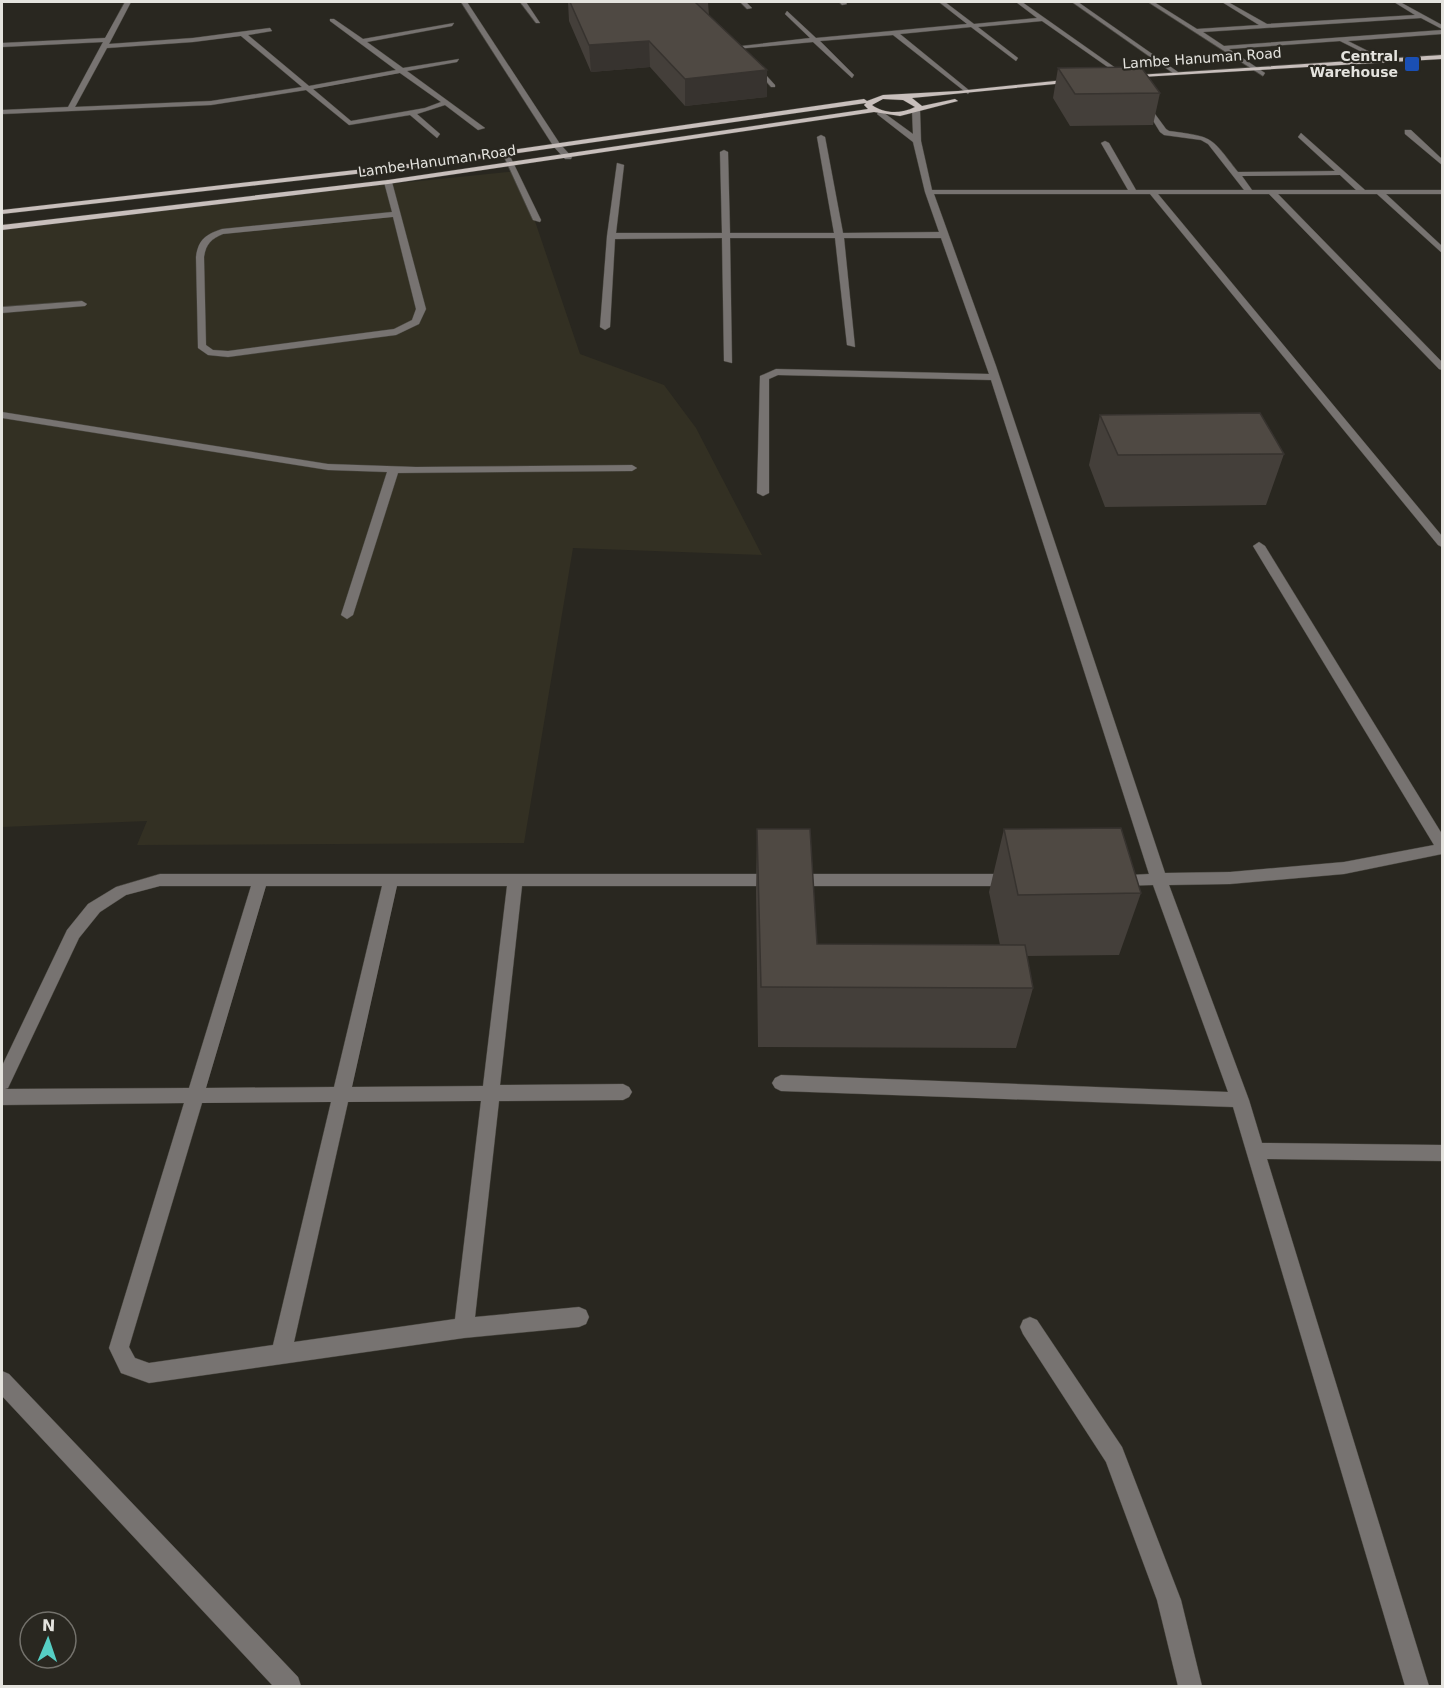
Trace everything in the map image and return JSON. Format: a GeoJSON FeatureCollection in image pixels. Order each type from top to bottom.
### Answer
{"type":"FeatureCollection","features":[{"type":"Feature","properties":{"kind":"main road","name":"Lambe Hanuman Road"},"geometry":{"type":"LineString","coordinates":[[1113,78],[1253,67],[1443,57]]}},
{"type":"Feature","properties":{"kind":"main road"},"geometry":{"type":"LineString","coordinates":[[1120,85],[1443,64]]}},
{"type":"Feature","properties":{"kind":"main road"},"geometry":{"type":"LineString","coordinates":[[1175,72],[1185,79]]}},
{"type":"Feature","properties":{"kind":"main road"},"geometry":{"type":"LineString","coordinates":[[892,97],[1079,81]]}},
{"type":"Feature","properties":{"kind":"main road","name":"Lambe Hanuman Road"},"geometry":{"type":"LineString","coordinates":[[2,228],[388,182],[877,111],[904,113],[966,99],[1085,88]]}},
{"type":"Feature","properties":{"kind":"main road","name":"Lambe Hanuman Road"},"geometry":{"type":"LineString","coordinates":[[2,212],[435,163],[892,97]]}},
{"type":"Feature","properties":{"kind":"main road"},"geometry":{"type":"LineString","coordinates":[[892,97],[914,101],[919,107],[916,110]]}},
{"type":"Feature","properties":{"kind":"main road"},"geometry":{"type":"LineString","coordinates":[[872,100],[868,105],[877,111]]}},
{"type":"Feature","properties":{"kind":"street"},"geometry":{"type":"LineString","coordinates":[[71,108],[128,2]]}},
{"type":"Feature","properties":{"kind":"street"},"geometry":{"type":"LineString","coordinates":[[464,2],[557,145],[568,156]]}},
{"type":"Feature","properties":{"kind":"street"},"geometry":{"type":"LineString","coordinates":[[523,2],[538,22]]}},
{"type":"Feature","properties":{"kind":"street"},"geometry":{"type":"LineString","coordinates":[[743,2],[749,8]]}},
{"type":"Feature","properties":{"kind":"street"},"geometry":{"type":"LineString","coordinates":[[942,2],[1016,59]]}},
{"type":"Feature","properties":{"kind":"street"},"geometry":{"type":"LineString","coordinates":[[1019,2],[1124,76]]}},
{"type":"Feature","properties":{"kind":"street"},"geometry":{"type":"LineString","coordinates":[[1075,2],[1175,72]]}},
{"type":"Feature","properties":{"kind":"street"},"geometry":{"type":"LineString","coordinates":[[1151,2],[1263,74]]}},
{"type":"Feature","properties":{"kind":"street"},"geometry":{"type":"LineString","coordinates":[[1225,2],[1268,27]]}},
{"type":"Feature","properties":{"kind":"street"},"geometry":{"type":"LineString","coordinates":[[1397,2],[1443,27]]}},
{"type":"Feature","properties":{"kind":"street"},"geometry":{"type":"LineString","coordinates":[[787,13],[852,76]]}},
{"type":"Feature","properties":{"kind":"street"},"geometry":{"type":"LineString","coordinates":[[1197,31],[1422,16]]}},
{"type":"Feature","properties":{"kind":"street"},"geometry":{"type":"LineString","coordinates":[[736,47],[1044,19]]}},
{"type":"Feature","properties":{"kind":"street"},"geometry":{"type":"LineString","coordinates":[[332,20],[482,128]]}},
{"type":"Feature","properties":{"kind":"street"},"geometry":{"type":"LineString","coordinates":[[364,41],[452,24]]}},
{"type":"Feature","properties":{"kind":"street"},"geometry":{"type":"LineString","coordinates":[[1310,24],[1384,61]]}},
{"type":"Feature","properties":{"kind":"street"},"geometry":{"type":"LineString","coordinates":[[2,45],[193,40],[270,30]]}},
{"type":"Feature","properties":{"kind":"street"},"geometry":{"type":"LineString","coordinates":[[894,32],[968,92]]}},
{"type":"Feature","properties":{"kind":"street"},"geometry":{"type":"LineString","coordinates":[[1222,48],[1443,32]]}},
{"type":"Feature","properties":{"kind":"street"},"geometry":{"type":"LineString","coordinates":[[243,34],[349,123],[412,113],[447,102]]}},
{"type":"Feature","properties":{"kind":"street"},"geometry":{"type":"LineString","coordinates":[[729,40],[774,86]]}},
{"type":"Feature","properties":{"kind":"street"},"geometry":{"type":"LineString","coordinates":[[2,112],[200,104],[309,88],[458,60]]}},
{"type":"Feature","properties":{"kind":"street"},"geometry":{"type":"LineString","coordinates":[[1138,93],[1163,130],[1211,142],[1250,192]]}},
{"type":"Feature","properties":{"kind":"street"},"geometry":{"type":"LineString","coordinates":[[916,110],[917,141],[929,192],[994,377],[1159,880],[1240,1100],[1417,1686]]}},
{"type":"Feature","properties":{"kind":"street"},"geometry":{"type":"LineString","coordinates":[[877,111],[917,141]]}},
{"type":"Feature","properties":{"kind":"street"},"geometry":{"type":"LineString","coordinates":[[412,113],[437,136]]}},
{"type":"Feature","properties":{"kind":"street"},"geometry":{"type":"LineString","coordinates":[[1408,132],[1443,163]]}},
{"type":"Feature","properties":{"kind":"street"},"geometry":{"type":"LineString","coordinates":[[1301,135],[1363,192]]}},
{"type":"Feature","properties":{"kind":"street"},"geometry":{"type":"LineString","coordinates":[[821,137],[839,235],[852,345]]}},
{"type":"Feature","properties":{"kind":"street"},"geometry":{"type":"LineString","coordinates":[[1105,143],[1133,192]]}},
{"type":"Feature","properties":{"kind":"street"},"geometry":{"type":"LineString","coordinates":[[504,152],[537,220]]}},
{"type":"Feature","properties":{"kind":"street"},"geometry":{"type":"LineString","coordinates":[[724,152],[729,361]]}},
{"type":"Feature","properties":{"kind":"street"},"geometry":{"type":"LineString","coordinates":[[605,327],[620,165]]}},
{"type":"Feature","properties":{"kind":"street"},"geometry":{"type":"LineString","coordinates":[[1237,174],[1342,173]]}},
{"type":"Feature","properties":{"kind":"street"},"geometry":{"type":"LineString","coordinates":[[388,182],[421,309],[420,317],[413,324],[396,332],[228,354],[211,353],[201,346],[200,257],[206,238],[222,232],[396,214]]}},
{"type":"Feature","properties":{"kind":"street"},"geometry":{"type":"LineString","coordinates":[[929,192],[1443,192]]}},
{"type":"Feature","properties":{"kind":"street"},"geometry":{"type":"LineString","coordinates":[[1152,192],[1443,543]]}},
{"type":"Feature","properties":{"kind":"street"},"geometry":{"type":"LineString","coordinates":[[1271,192],[1443,367]]}},
{"type":"Feature","properties":{"kind":"street"},"geometry":{"type":"LineString","coordinates":[[1379,192],[1443,250]]}},
{"type":"Feature","properties":{"kind":"street"},"geometry":{"type":"LineString","coordinates":[[612,236],[944,235]]}},
{"type":"Feature","properties":{"kind":"street"},"geometry":{"type":"LineString","coordinates":[[2,310],[82,304]]}},
{"type":"Feature","properties":{"kind":"street"},"geometry":{"type":"LineString","coordinates":[[763,493],[764,378],[768,373],[994,377]]}},
{"type":"Feature","properties":{"kind":"street"},"geometry":{"type":"LineString","coordinates":[[2,415],[328,467],[393,470],[632,468]]}},
{"type":"Feature","properties":{"kind":"street"},"geometry":{"type":"LineString","coordinates":[[347,615],[393,470]]}},
{"type":"Feature","properties":{"kind":"street"},"geometry":{"type":"LineString","coordinates":[[1099,880],[1230,878],[1344,868],[1443,847],[1259,546]]}},
{"type":"Feature","properties":{"kind":"street"},"geometry":{"type":"LineString","coordinates":[[2,1083],[73,934],[94,908],[121,891],[160,880],[1028,880]]}},
{"type":"Feature","properties":{"kind":"street"},"geometry":{"type":"LineString","coordinates":[[260,880],[119,1348],[128,1366],[149,1372],[464,1328],[579,1317]]}},
{"type":"Feature","properties":{"kind":"street"},"geometry":{"type":"LineString","coordinates":[[281,1354],[391,880]]}},
{"type":"Feature","properties":{"kind":"street"},"geometry":{"type":"LineString","coordinates":[[464,1328],[515,880]]}},
{"type":"Feature","properties":{"kind":"street"},"geometry":{"type":"LineString","coordinates":[[780,1083],[1240,1100]]}},
{"type":"Feature","properties":{"kind":"street"},"geometry":{"type":"LineString","coordinates":[[2,1097],[623,1092]]}},
{"type":"Feature","properties":{"kind":"street"},"geometry":{"type":"LineString","coordinates":[[1255,1151],[1443,1153]]}},
{"type":"Feature","properties":{"kind":"street"},"geometry":{"type":"LineString","coordinates":[[1030,1327],[1114,1455],[1169,1600],[1190,1686]]}},
{"type":"Feature","properties":{"kind":"street"},"geometry":{"type":"LineString","coordinates":[[2,1381],[290,1686]]}},
{"type":"Feature","properties":{"kind":"shaded area"},"geometry":{"type":"Polygon","coordinates":[[[518,171],[580,354],[664,385],[696,428],[762,555],[573,548],[524,843],[137,845],[147,821],[2,827],[2,224],[518,171]]]}},
{"type":"Feature","properties":{"kind":"building"},"geometry":{"type":"Polygon","coordinates":[[[570,2],[695,2],[767,70],[685,79],[649,41],[589,45],[570,2]]]}},
{"type":"Feature","properties":{"kind":"building"},"geometry":{"type":"Polygon","coordinates":[[[1141,67],[1160,93],[1075,94],[1058,68],[1141,67]]]}},
{"type":"Feature","properties":{"kind":"building"},"geometry":{"type":"Polygon","coordinates":[[[1260,413],[1284,454],[1118,455],[1100,415],[1260,413]]]}},
{"type":"Feature","properties":{"kind":"building"},"geometry":{"type":"Polygon","coordinates":[[[1121,828],[1141,893],[1018,895],[1004,829],[1121,828]]]}},
{"type":"Feature","properties":{"kind":"building"},"geometry":{"type":"Polygon","coordinates":[[[757,829],[810,829],[817,944],[1025,945],[1033,988],[761,987],[757,829]]]}},
{"type":"Feature","properties":{"kind":"place","name":"Central Warehouse"},"geometry":{"type":"Point","coordinates":[1412,64]}}]}
